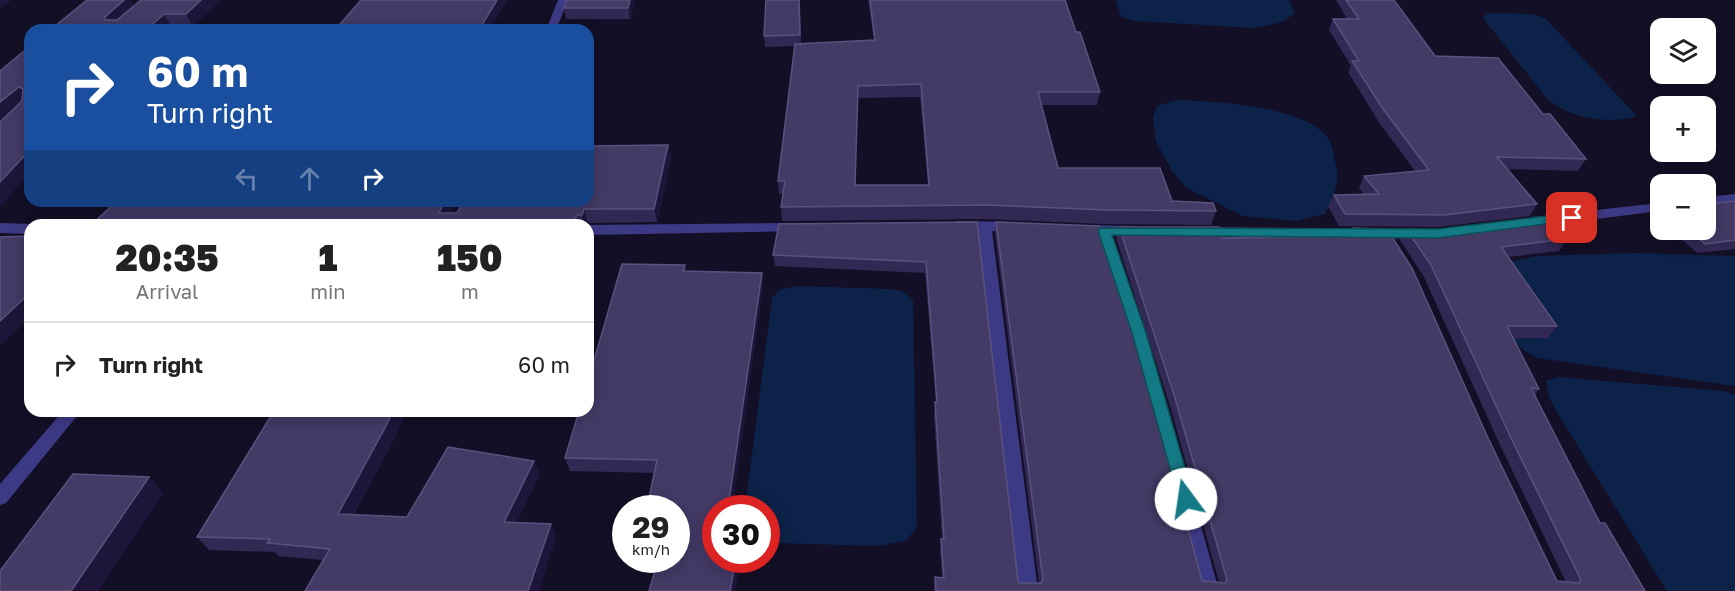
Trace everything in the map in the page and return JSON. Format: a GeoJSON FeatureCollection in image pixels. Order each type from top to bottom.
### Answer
{"type":"FeatureCollection","features":[{"type":"Feature","properties":{"kind":"street"},"geometry":{"type":"LineString","coordinates":[[553,24],[563,0]]}},
{"type":"Feature","properties":{"kind":"street"},"geometry":{"type":"LineString","coordinates":[[1716,200],[1735,198]]}},
{"type":"Feature","properties":{"kind":"street"},"geometry":{"type":"LineString","coordinates":[[1520,224],[1650,208]]}},
{"type":"Feature","properties":{"kind":"street"},"geometry":{"type":"LineString","coordinates":[[938,226],[1032,228]]}},
{"type":"Feature","properties":{"kind":"street"},"geometry":{"type":"LineString","coordinates":[[984,226],[1028,591]]}},
{"type":"Feature","properties":{"kind":"street"},"geometry":{"type":"LineString","coordinates":[[0,228],[24,229]]}},
{"type":"Feature","properties":{"kind":"street"},"geometry":{"type":"LineString","coordinates":[[594,230],[810,228]]}},
{"type":"Feature","properties":{"kind":"street"},"geometry":{"type":"LineString","coordinates":[[1068,230],[1151,232]]}},
{"type":"Feature","properties":{"kind":"street"},"geometry":{"type":"LineString","coordinates":[[1104,231],[1139,333],[1174,453],[1209,591]]}},
{"type":"Feature","properties":{"kind":"street"},"geometry":{"type":"LineString","coordinates":[[1186,232],[1438,234]]}},
{"type":"Feature","properties":{"kind":"street"},"geometry":{"type":"LineString","coordinates":[[1386,234],[1397,251]]}},
{"type":"Feature","properties":{"kind":"street"},"geometry":{"type":"LineString","coordinates":[[0,497],[68,417]]}},
{"type":"Feature","properties":{"kind":"water"},"geometry":{"type":"Polygon","coordinates":[[[1116,0],[1289,0],[1295,13],[1283,22],[1254,28],[1135,21],[1121,17],[1116,0]]]}},
{"type":"Feature","properties":{"kind":"water"},"geometry":{"type":"Polygon","coordinates":[[[1488,13],[1532,14],[1545,18],[1637,116],[1614,120],[1590,118],[1568,111],[1548,100],[1486,22],[1483,17],[1488,13]]]}},
{"type":"Feature","properties":{"kind":"water"},"geometry":{"type":"Polygon","coordinates":[[[1177,100],[1259,108],[1302,120],[1318,129],[1331,144],[1337,173],[1332,201],[1325,214],[1296,221],[1243,216],[1186,188],[1172,171],[1156,141],[1153,118],[1157,106],[1177,100]]]}},
{"type":"Feature","properties":{"kind":"water"},"geometry":{"type":"Polygon","coordinates":[[[1637,253],[1735,256],[1735,386],[1537,358],[1515,342],[1485,283],[1489,267],[1537,256],[1637,253]]]}},
{"type":"Feature","properties":{"kind":"water"},"geometry":{"type":"Polygon","coordinates":[[[795,286],[891,289],[902,291],[913,300],[917,528],[905,541],[877,546],[780,543],[780,495],[747,495],[772,298],[779,290],[795,286]]]}},
{"type":"Feature","properties":{"kind":"water"},"geometry":{"type":"Polygon","coordinates":[[[1558,377],[1724,391],[1735,395],[1735,591],[1667,591],[1555,409],[1549,397],[1546,381],[1558,377]]]}},
{"type":"Feature","properties":{"kind":"building"},"geometry":{"type":"Polygon","coordinates":[[[87,0],[124,0],[104,18],[117,20],[141,0],[201,0],[186,14],[164,14],[153,24],[57,24],[87,0]]]}},
{"type":"Feature","properties":{"kind":"building"},"geometry":{"type":"Polygon","coordinates":[[[361,0],[497,0],[483,24],[340,24],[361,0]]]}},
{"type":"Feature","properties":{"kind":"building"},"geometry":{"type":"Polygon","coordinates":[[[567,0],[630,0],[628,8],[564,8],[567,0]]]}},
{"type":"Feature","properties":{"kind":"building"},"geometry":{"type":"Polygon","coordinates":[[[766,0],[799,0],[800,35],[764,36],[766,0]]]}},
{"type":"Feature","properties":{"kind":"building"},"geometry":{"type":"Polygon","coordinates":[[[870,0],[1065,0],[1076,32],[1080,32],[1100,92],[1038,92],[1058,168],[1160,168],[1172,201],[1213,203],[1216,211],[1107,210],[986,205],[781,207],[785,181],[778,181],[795,44],[875,40],[870,0]],[[921,84],[858,86],[855,185],[929,185],[921,84]]]}},
{"type":"Feature","properties":{"kind":"building"},"geometry":{"type":"Polygon","coordinates":[[[1346,0],[1394,0],[1435,56],[1498,58],[1543,114],[1550,114],[1586,159],[1497,157],[1537,204],[1444,215],[1345,214],[1334,195],[1379,194],[1364,176],[1429,170],[1383,109],[1352,61],[1359,61],[1333,19],[1359,19],[1346,0]]]}},
{"type":"Feature","properties":{"kind":"building"},"geometry":{"type":"Polygon","coordinates":[[[24,51],[24,156],[0,182],[0,122],[22,101],[23,89],[19,87],[0,102],[0,71],[24,51]]]}},
{"type":"Feature","properties":{"kind":"building"},"geometry":{"type":"Polygon","coordinates":[[[668,145],[654,209],[584,209],[582,215],[577,215],[575,219],[98,219],[110,207],[442,207],[439,213],[457,213],[460,207],[594,207],[594,146],[668,145]]]}},
{"type":"Feature","properties":{"kind":"building"},"geometry":{"type":"Polygon","coordinates":[[[1735,201],[1735,240],[1705,244],[1701,240],[1716,240],[1716,203],[1735,201]]]}},
{"type":"Feature","properties":{"kind":"building"},"geometry":{"type":"Polygon","coordinates":[[[1548,217],[1567,239],[1501,247],[1557,326],[1507,326],[1539,389],[1531,388],[1600,523],[1605,523],[1645,591],[936,591],[935,577],[944,578],[941,539],[944,539],[935,402],[937,402],[926,262],[773,255],[779,224],[977,222],[1018,581],[1020,583],[1041,583],[1043,580],[996,222],[1099,226],[1154,399],[1202,581],[1225,583],[1227,580],[1175,398],[1119,227],[1219,227],[1222,238],[1357,236],[1353,228],[1387,229],[1412,268],[1488,438],[1557,581],[1579,583],[1581,580],[1510,436],[1431,265],[1406,229],[1445,230],[1548,217]]]}},
{"type":"Feature","properties":{"kind":"building"},"geometry":{"type":"Polygon","coordinates":[[[24,236],[24,299],[0,321],[0,237],[24,236]]]}},
{"type":"Feature","properties":{"kind":"building"},"geometry":{"type":"Polygon","coordinates":[[[622,264],[685,265],[683,271],[762,273],[730,495],[702,495],[702,573],[733,573],[730,591],[649,591],[654,573],[690,573],[690,495],[650,495],[657,460],[565,458],[577,417],[594,417],[594,360],[622,264]]]}},
{"type":"Feature","properties":{"kind":"building"},"geometry":{"type":"Polygon","coordinates":[[[270,417],[390,417],[338,514],[407,517],[448,447],[534,461],[504,522],[551,524],[528,591],[305,591],[330,549],[267,543],[270,539],[197,537],[270,417]]]}},
{"type":"Feature","properties":{"kind":"building"},"geometry":{"type":"Polygon","coordinates":[[[73,474],[149,477],[71,591],[0,591],[0,571],[73,474]]]}},
{"type":"Feature","properties":{"kind":"route"},"geometry":{"type":"LineString","coordinates":[[1186,499],[1139,333],[1104,231],[1438,234],[1572,218]]}}]}
